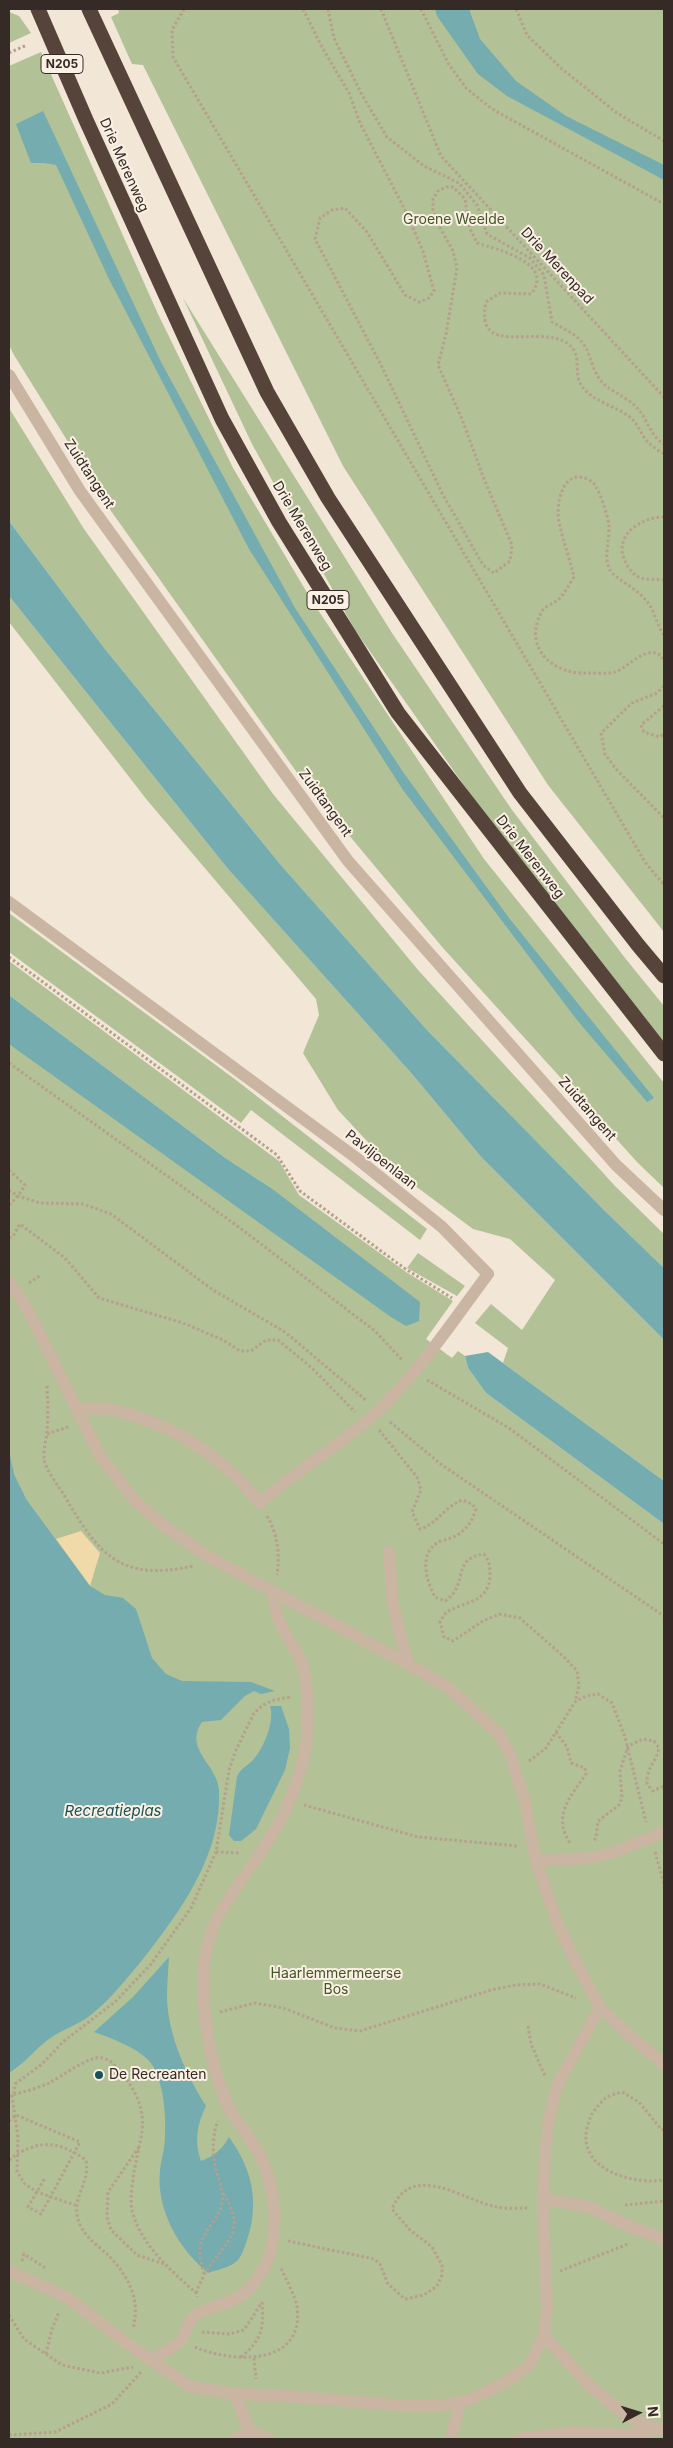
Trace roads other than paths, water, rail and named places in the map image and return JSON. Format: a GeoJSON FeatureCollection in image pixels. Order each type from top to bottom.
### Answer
{"type":"FeatureCollection","features":[{"type":"Feature","properties":{"kind":"highway","name":"Drie Merenweg"},"geometry":{"type":"LineString","coordinates":[[38,9],[86,120],[222,419],[279,522],[398,713],[664,1054]]}},
{"type":"Feature","properties":{"kind":"highway"},"geometry":{"type":"LineString","coordinates":[[90,9],[267,392],[328,498],[520,793],[664,976]]}},
{"type":"Feature","properties":{"kind":"street","name":"Zuidtangent"},"geometry":{"type":"LineString","coordinates":[[9,375],[80,491],[348,861],[616,1165],[664,1210]]}},
{"type":"Feature","properties":{"kind":"street","name":"Paviljoenlaan"},"geometry":{"type":"LineString","coordinates":[[9,902],[355,1157],[442,1227],[488,1274],[413,1373],[373,1415],[281,1484],[260,1503],[242,1480],[209,1452],[171,1431],[145,1420],[110,1409],[77,1409]]}},
{"type":"Feature","properties":{"kind":"street"},"geometry":{"type":"LineString","coordinates":[[11,1288],[27,1308],[100,1456],[135,1501],[168,1529],[209,1557],[449,1688],[499,1734],[510,1754],[525,1802],[536,1860],[558,1924],[575,1961],[600,2006],[624,2031],[664,2064]]}},
{"type":"Feature","properties":{"kind":"street"},"geometry":{"type":"LineString","coordinates":[[389,1552],[393,1606],[408,1664]]}},
{"type":"Feature","properties":{"kind":"street"},"geometry":{"type":"LineString","coordinates":[[152,2359],[184,2335],[191,2318],[201,2312],[236,2301],[259,2276],[266,2264],[272,2243],[275,2215],[268,2172],[229,2107],[214,2064],[203,1994],[204,1963],[211,1932],[232,1892],[263,1850],[291,1801],[304,1758],[306,1679],[301,1661],[280,1625],[273,1604],[274,1592]]}},
{"type":"Feature","properties":{"kind":"street"},"geometry":{"type":"LineString","coordinates":[[536,1860],[590,1858],[618,1851],[664,1832]]}},
{"type":"Feature","properties":{"kind":"street"},"geometry":{"type":"LineString","coordinates":[[9,2272],[68,2298],[129,2345],[189,2386],[235,2394],[257,2394],[407,2406],[441,2406],[460,2403],[491,2390],[529,2365],[544,2336],[547,2309],[544,2204],[545,2153],[549,2118],[557,2086],[600,2006]]}},
{"type":"Feature","properties":{"kind":"street"},"geometry":{"type":"LineString","coordinates":[[544,2204],[589,2207],[631,2227],[664,2239]]}},
{"type":"Feature","properties":{"kind":"street"},"geometry":{"type":"LineString","coordinates":[[544,2336],[590,2386],[628,2417],[660,2429]]}},
{"type":"Feature","properties":{"kind":"street"},"geometry":{"type":"LineString","coordinates":[[235,2394],[250,2432]]}},
{"type":"Feature","properties":{"kind":"street"},"geometry":{"type":"LineString","coordinates":[[451,2439],[460,2403]]}},
{"type":"Feature","properties":{"kind":"street"},"geometry":{"type":"LineString","coordinates":[[518,2439],[573,2432],[628,2434],[660,2429]]}},
{"type":"Feature","properties":{"kind":"street"},"geometry":{"type":"LineString","coordinates":[[234,2439],[250,2432],[269,2439]]}},
{"type":"Feature","properties":{"kind":"water"},"geometry":{"type":"Polygon","coordinates":[[[435,9],[469,9],[480,39],[516,81],[566,116],[664,165],[664,180],[507,96],[478,74],[437,16],[435,9]]]}},
{"type":"Feature","properties":{"kind":"water"},"geometry":{"type":"Polygon","coordinates":[[[43,111],[161,362],[295,608],[403,772],[509,918],[654,1098],[647,1102],[577,1020],[403,790],[249,549],[109,279],[56,165],[31,163],[16,124],[43,111]]]}},
{"type":"Feature","properties":{"kind":"water"},"geometry":{"type":"Polygon","coordinates":[[[9,521],[105,649],[280,864],[427,1030],[605,1211],[664,1268],[664,1340],[482,1158],[412,1074],[228,869],[9,596],[9,521]]]}},
{"type":"Feature","properties":{"kind":"water"},"geometry":{"type":"Polygon","coordinates":[[[9,995],[224,1157],[271,1188],[420,1302],[419,1321],[406,1326],[391,1317],[9,1044],[9,995]]]}},
{"type":"Feature","properties":{"kind":"water"},"geometry":{"type":"Polygon","coordinates":[[[488,1352],[664,1481],[664,1524],[486,1393],[468,1368],[465,1356],[488,1352]]]}},
{"type":"Feature","properties":{"kind":"water","name":"Recreatieplas"},"geometry":{"type":"Polygon","coordinates":[[[9,1451],[14,1474],[26,1499],[90,1586],[105,1595],[123,1598],[136,1609],[152,1658],[166,1674],[182,1681],[251,1682],[275,1691],[261,1694],[254,1691],[245,1696],[221,1720],[202,1722],[197,1732],[199,1749],[217,1781],[219,1790],[218,1814],[214,1837],[206,1859],[185,1901],[131,1974],[99,2008],[87,2018],[49,2039],[9,2073],[9,1451]]]}},
{"type":"Feature","properties":{"kind":"water"},"geometry":{"type":"Polygon","coordinates":[[[270,1706],[281,1706],[289,1729],[290,1748],[285,1770],[256,1829],[241,1841],[234,1841],[229,1835],[237,1777],[257,1755],[265,1742],[270,1727],[270,1706]]]}},
{"type":"Feature","properties":{"kind":"water"},"geometry":{"type":"Polygon","coordinates":[[[169,1957],[167,2000],[171,2028],[185,2068],[206,2106],[197,2133],[201,2161],[217,2152],[229,2137],[243,2161],[252,2186],[253,2212],[251,2226],[242,2254],[239,2259],[227,2267],[208,2273],[197,2263],[179,2240],[166,2214],[162,2200],[160,2171],[165,2141],[165,2119],[164,2100],[157,2074],[149,2060],[135,2050],[94,2032],[133,1997],[169,1957]]]}},
{"type":"Feature","properties":{"kind":"place","name":"De Recreanten"},"geometry":{"type":"Point","coordinates":[99,2075]}},
{"type":"Feature","properties":{"kind":"park label","name":"Groene Weelde"},"geometry":{"type":"Point","coordinates":[454,220]}},
{"type":"Feature","properties":{"kind":"park label","name":"Haarlemmermeerse Bos"},"geometry":{"type":"Point","coordinates":[336,1982]}}]}
